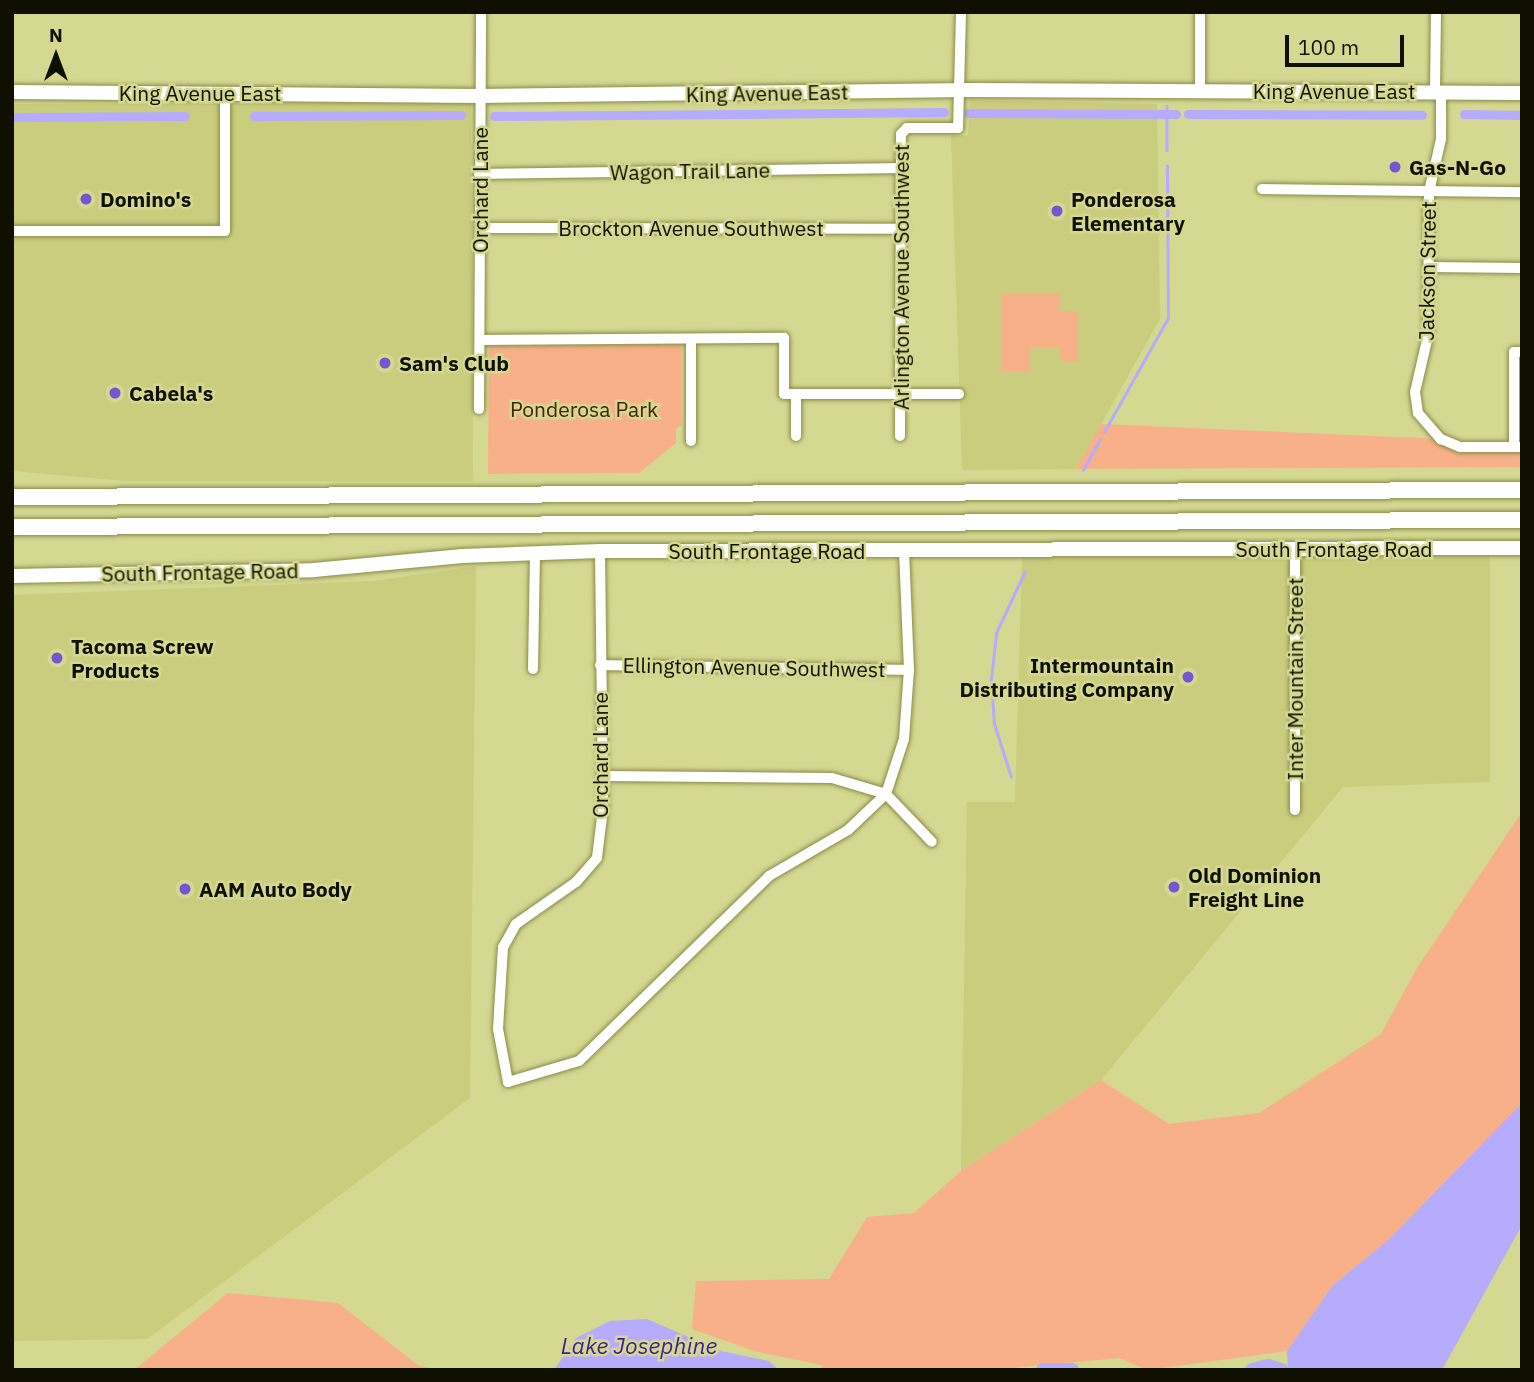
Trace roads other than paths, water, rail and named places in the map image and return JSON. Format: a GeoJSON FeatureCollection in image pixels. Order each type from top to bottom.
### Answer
{"type":"FeatureCollection","features":[{"type":"Feature","properties":{"kind":"highway"},"geometry":{"type":"LineString","coordinates":[[12,497],[1522,490]]}},
{"type":"Feature","properties":{"kind":"highway"},"geometry":{"type":"LineString","coordinates":[[12,491],[64,496]]}},
{"type":"Feature","properties":{"kind":"highway"},"geometry":{"type":"LineString","coordinates":[[12,528],[1522,520]]}},
{"type":"Feature","properties":{"kind":"main road","name":"King Avenue East"},"geometry":{"type":"LineString","coordinates":[[12,92],[480,96],[1200,90],[1522,93]]}},
{"type":"Feature","properties":{"kind":"main road","name":"South Frontage Road"},"geometry":{"type":"LineString","coordinates":[[12,576],[314,570],[535,553],[600,551],[1522,548]]}},
{"type":"Feature","properties":{"kind":"street","name":"Orchard Lane"},"geometry":{"type":"LineString","coordinates":[[479,409],[481,12]]}},
{"type":"Feature","properties":{"kind":"street"},"geometry":{"type":"LineString","coordinates":[[958,91],[961,12]]}},
{"type":"Feature","properties":{"kind":"street"},"geometry":{"type":"LineString","coordinates":[[1200,12],[1200,90]]}},
{"type":"Feature","properties":{"kind":"street","name":"Jackson Street"},"geometry":{"type":"LineString","coordinates":[[1436,12],[1441,139],[1429,192],[1426,345],[1415,392],[1418,413],[1441,439],[1460,447],[1518,447]]}},
{"type":"Feature","properties":{"kind":"street","name":"Arlington Avenue Southwest"},"geometry":{"type":"LineString","coordinates":[[900,436],[901,134],[907,128],[958,128],[958,91]]}},
{"type":"Feature","properties":{"kind":"street"},"geometry":{"type":"LineString","coordinates":[[12,231],[225,231],[225,94]]}},
{"type":"Feature","properties":{"kind":"street","name":"Wagon Trail Lane"},"geometry":{"type":"LineString","coordinates":[[479,174],[900,168]]}},
{"type":"Feature","properties":{"kind":"street"},"geometry":{"type":"LineString","coordinates":[[1262,189],[1522,192]]}},
{"type":"Feature","properties":{"kind":"street","name":"Brockton Avenue Southwest"},"geometry":{"type":"LineString","coordinates":[[480,228],[902,229]]}},
{"type":"Feature","properties":{"kind":"street"},"geometry":{"type":"LineString","coordinates":[[1429,267],[1522,268]]}},
{"type":"Feature","properties":{"kind":"street"},"geometry":{"type":"LineString","coordinates":[[480,341],[784,338],[784,394],[959,394]]}},
{"type":"Feature","properties":{"kind":"street"},"geometry":{"type":"LineString","coordinates":[[691,339],[691,440]]}},
{"type":"Feature","properties":{"kind":"street"},"geometry":{"type":"LineString","coordinates":[[1518,352],[1518,447]]}},
{"type":"Feature","properties":{"kind":"street"},"geometry":{"type":"LineString","coordinates":[[796,394],[796,436]]}},
{"type":"Feature","properties":{"kind":"street","name":"Inter Mountain Street"},"geometry":{"type":"LineString","coordinates":[[1295,549],[1295,810]]}},
{"type":"Feature","properties":{"kind":"street"},"geometry":{"type":"LineString","coordinates":[[886,793],[904,739],[909,670],[904,550]]}},
{"type":"Feature","properties":{"kind":"street","name":"Orchard Lane"},"geometry":{"type":"LineString","coordinates":[[600,551],[602,776],[597,858],[576,882],[516,923],[503,947],[498,1029],[500,1059],[509,1082],[579,1061],[769,876],[848,830],[886,793]]}},
{"type":"Feature","properties":{"kind":"street"},"geometry":{"type":"LineString","coordinates":[[533,669],[535,553]]}},
{"type":"Feature","properties":{"kind":"street","name":"Ellington Avenue Southwest"},"geometry":{"type":"LineString","coordinates":[[600,665],[909,670]]}},
{"type":"Feature","properties":{"kind":"street"},"geometry":{"type":"LineString","coordinates":[[602,776],[832,779],[886,793],[932,842]]}},
{"type":"Feature","properties":{"kind":"water"},"geometry":{"type":"Polygon","coordinates":[[[1522,1103],[1522,1225],[1442,1370],[1288,1370],[1287,1351],[1333,1285],[1387,1241],[1522,1103]]]}},
{"type":"Feature","properties":{"kind":"water","name":"Lake Josephine"},"geometry":{"type":"Polygon","coordinates":[[[647,1319],[721,1351],[769,1361],[779,1370],[554,1370],[576,1338],[610,1321],[647,1319]]]}},
{"type":"Feature","properties":{"kind":"waterway"},"geometry":{"type":"LineString","coordinates":[[1167,106],[1167,150]]}},
{"type":"Feature","properties":{"kind":"waterway"},"geometry":{"type":"LineString","coordinates":[[494,116],[944,112]]}},
{"type":"Feature","properties":{"kind":"waterway"},"geometry":{"type":"LineString","coordinates":[[968,113],[1176,114]]}},
{"type":"Feature","properties":{"kind":"waterway"},"geometry":{"type":"LineString","coordinates":[[1188,114],[1422,115]]}},
{"type":"Feature","properties":{"kind":"waterway"},"geometry":{"type":"LineString","coordinates":[[1464,114],[1522,115]]}},
{"type":"Feature","properties":{"kind":"waterway"},"geometry":{"type":"LineString","coordinates":[[254,116],[461,115]]}},
{"type":"Feature","properties":{"kind":"waterway"},"geometry":{"type":"LineString","coordinates":[[12,117],[185,116]]}},
{"type":"Feature","properties":{"kind":"waterway"},"geometry":{"type":"LineString","coordinates":[[1104,432],[1168,318],[1167,166]]}},
{"type":"Feature","properties":{"kind":"waterway"},"geometry":{"type":"LineString","coordinates":[[1083,470],[1100,439]]}},
{"type":"Feature","properties":{"kind":"waterway"},"geometry":{"type":"LineString","coordinates":[[1011,777],[994,724],[991,680],[996,633],[1025,571]]}},
{"type":"Feature","properties":{"kind":"waterway"},"geometry":{"type":"LineString","coordinates":[[1252,1370],[1268,1366],[1282,1370]]}},
{"type":"Feature","properties":{"kind":"waterway"},"geometry":{"type":"LineString","coordinates":[[1043,1370],[1072,1370]]}},
{"type":"Feature","properties":{"kind":"place","name":"Gas-N-Go"},"geometry":{"type":"Point","coordinates":[1395,167]}},
{"type":"Feature","properties":{"kind":"place","name":"Domino's"},"geometry":{"type":"Point","coordinates":[86,199]}},
{"type":"Feature","properties":{"kind":"place","name":"Ponderosa Elementary"},"geometry":{"type":"Point","coordinates":[1057,211]}},
{"type":"Feature","properties":{"kind":"place","name":"Sam's Club"},"geometry":{"type":"Point","coordinates":[385,363]}},
{"type":"Feature","properties":{"kind":"place","name":"Cabela's"},"geometry":{"type":"Point","coordinates":[115,393]}},
{"type":"Feature","properties":{"kind":"place","name":"Tacoma Screw Products"},"geometry":{"type":"Point","coordinates":[57,658]}},
{"type":"Feature","properties":{"kind":"place","name":"Intermountain Distributing Company"},"geometry":{"type":"Point","coordinates":[1188,677]}},
{"type":"Feature","properties":{"kind":"place","name":"Old Dominion Freight Line"},"geometry":{"type":"Point","coordinates":[1174,887]}},
{"type":"Feature","properties":{"kind":"place","name":"AAM Auto Body"},"geometry":{"type":"Point","coordinates":[185,889]}},
{"type":"Feature","properties":{"kind":"park label","name":"Ponderosa Park"},"geometry":{"type":"Point","coordinates":[584,409]}}]}
